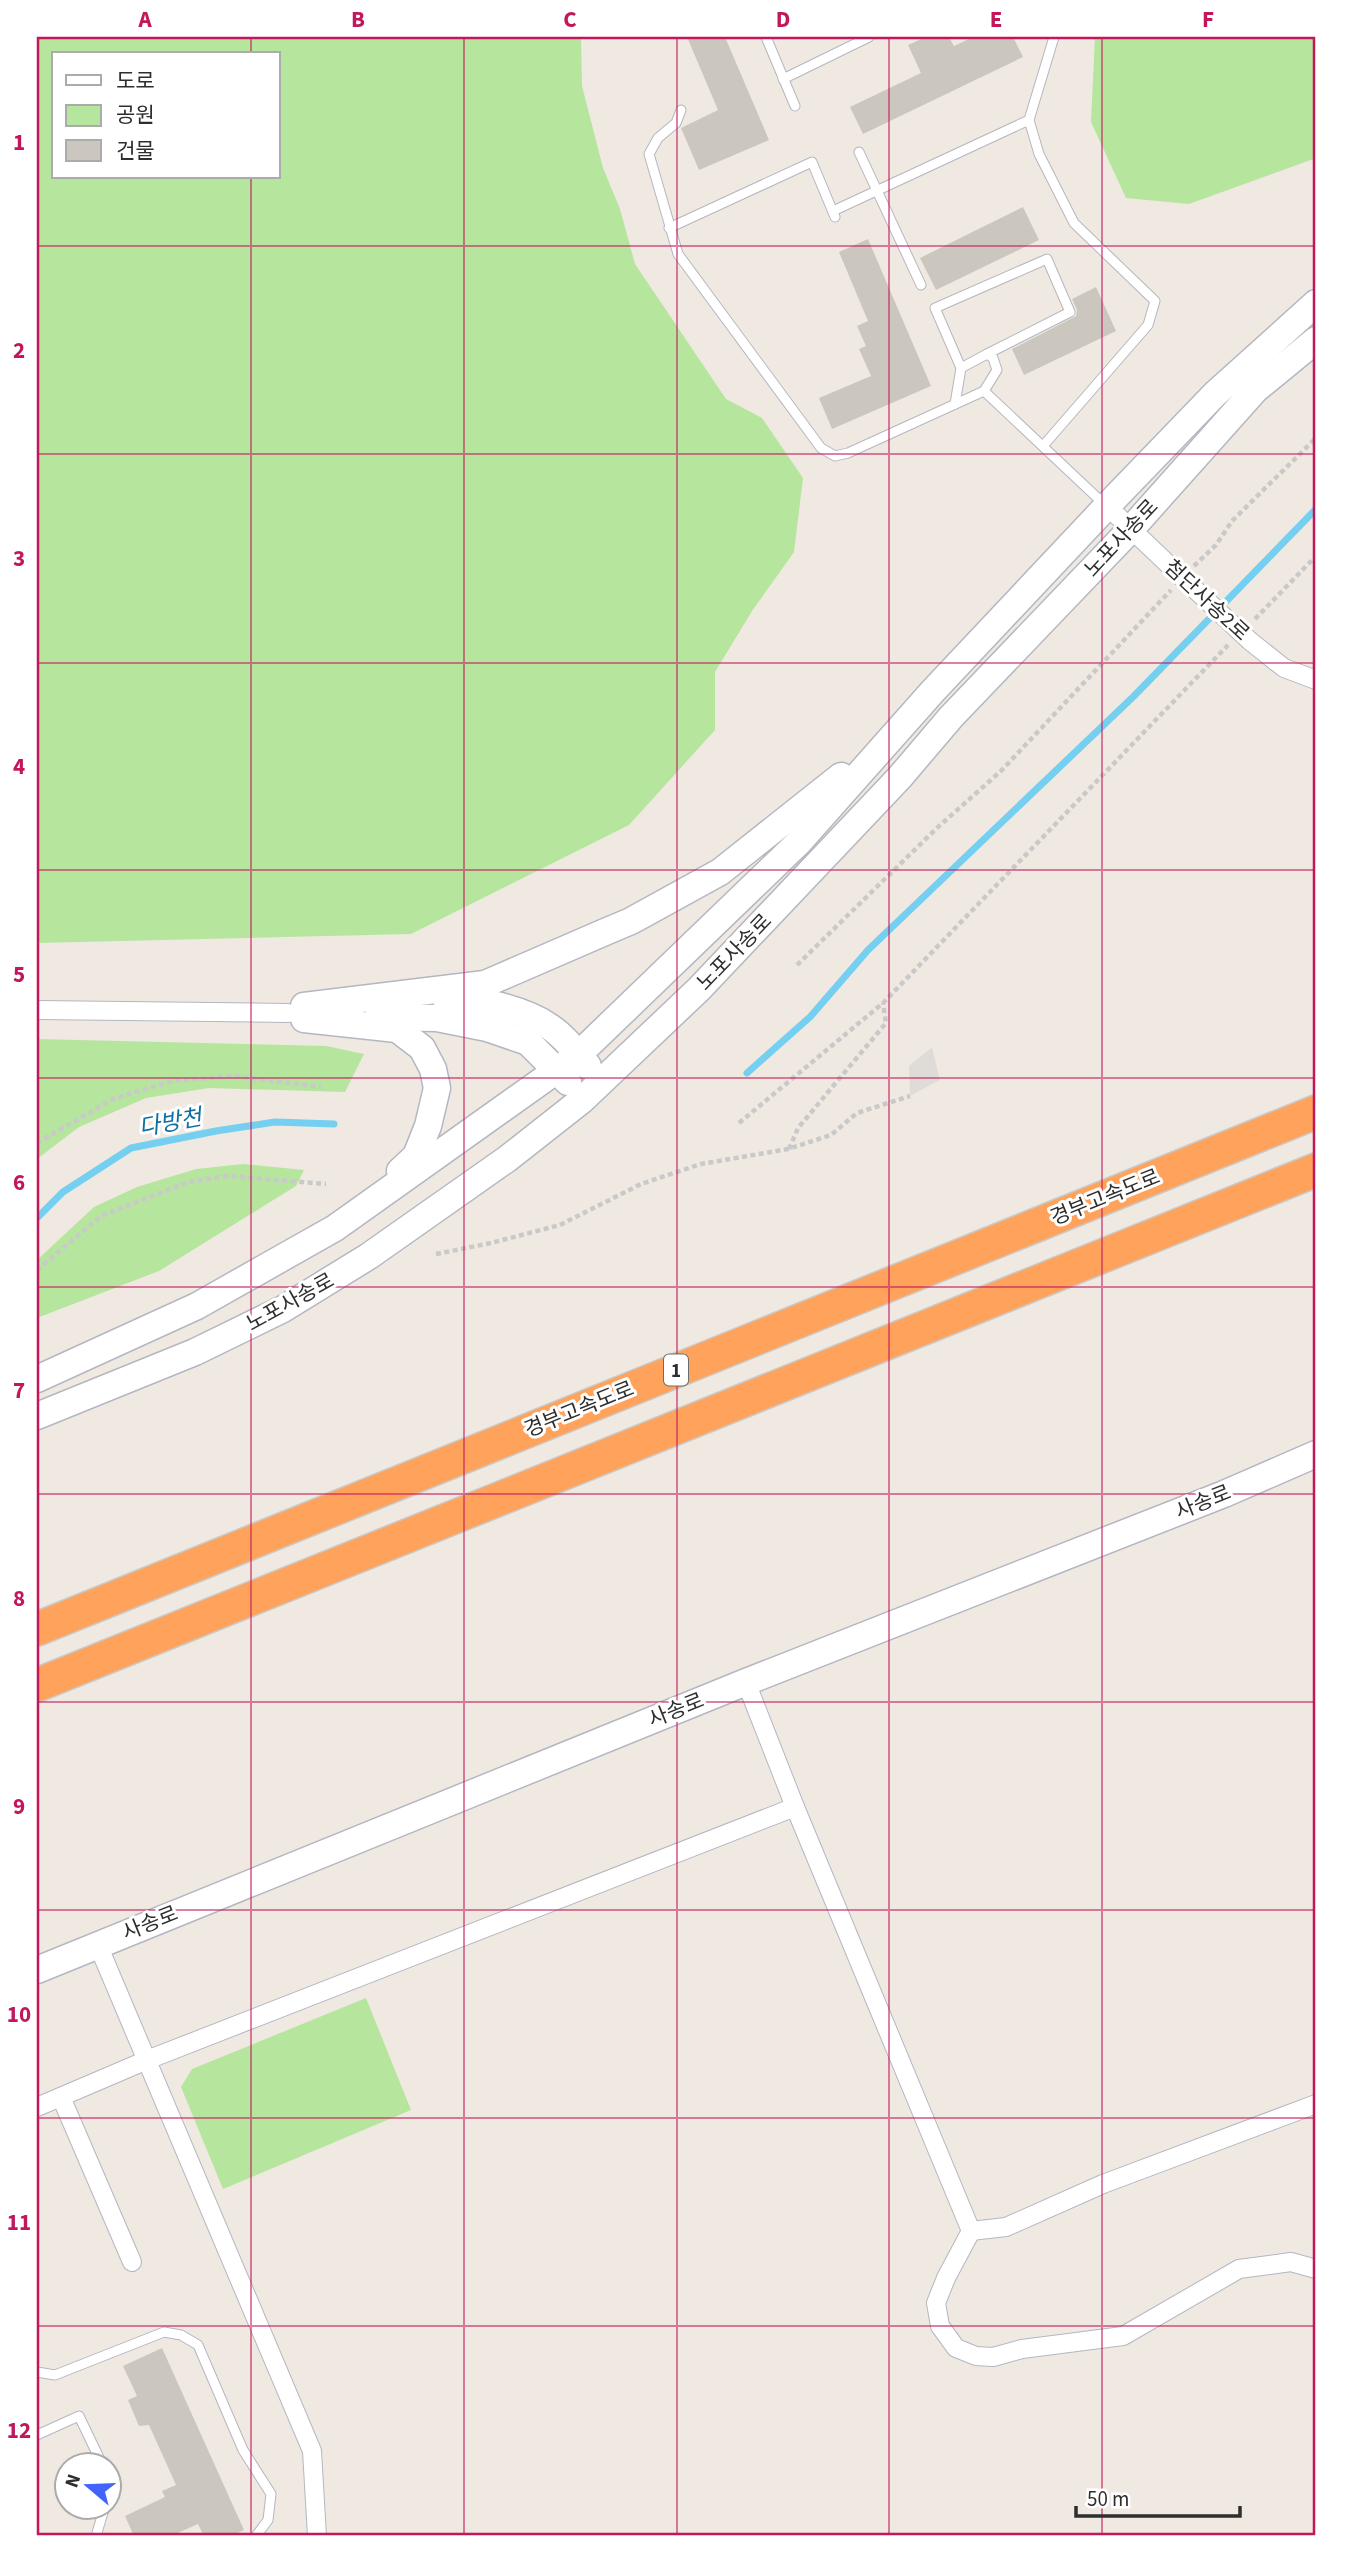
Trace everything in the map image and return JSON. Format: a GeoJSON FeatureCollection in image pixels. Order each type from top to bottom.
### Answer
{"type":"FeatureCollection","features":[{"type":"Feature","properties":{"kind":"highway","name":"경부고속도로"},"geometry":{"type":"LineString","coordinates":[[37,1629],[1316,1111]]}},
{"type":"Feature","properties":{"kind":"highway"},"geometry":{"type":"LineString","coordinates":[[37,1685],[1316,1170]]}},
{"type":"Feature","properties":{"kind":"main road","name":"노포사송로"},"geometry":{"type":"LineString","coordinates":[[37,1380],[197,1306],[335,1228],[568,1063],[798,843],[1107,506],[1215,394],[1316,303]]}},
{"type":"Feature","properties":{"kind":"main road","name":"노포사송로"},"geometry":{"type":"LineString","coordinates":[[37,1416],[195,1352],[283,1308],[369,1256],[507,1159],[582,1100],[699,989],[900,777],[951,717],[1131,529],[1255,390],[1316,340]]}},
{"type":"Feature","properties":{"kind":"main road"},"geometry":{"type":"LineString","coordinates":[[299,1012],[485,984],[631,921],[720,872],[897,732]]}},
{"type":"Feature","properties":{"kind":"main road"},"geometry":{"type":"LineString","coordinates":[[299,1012],[455,998],[505,1007],[548,1025],[568,1063],[582,1100]]}},
{"type":"Feature","properties":{"kind":"main road"},"geometry":{"type":"LineString","coordinates":[[299,1012],[397,1029],[422,1048],[433,1069],[437,1088],[428,1126],[416,1156],[353,1216]]}},
{"type":"Feature","properties":{"kind":"main road"},"geometry":{"type":"LineString","coordinates":[[568,1063],[602,1081]]}},
{"type":"Feature","properties":{"kind":"main road","name":"사송로"},"geometry":{"type":"LineString","coordinates":[[37,1970],[746,1682],[1224,1494],[1316,1454]]}},
{"type":"Feature","properties":{"kind":"street","name":"첨단사송2로"},"geometry":{"type":"LineString","coordinates":[[1107,506],[1250,640],[1284,668],[1316,680]]}},
{"type":"Feature","properties":{"kind":"street"},"geometry":{"type":"LineString","coordinates":[[37,1010],[299,1012]]}},
{"type":"Feature","properties":{"kind":"street"},"geometry":{"type":"LineString","coordinates":[[746,1682],[971,2231]]}},
{"type":"Feature","properties":{"kind":"street"},"geometry":{"type":"LineString","coordinates":[[37,2107],[147,2060],[795,1807]]}},
{"type":"Feature","properties":{"kind":"street"},"geometry":{"type":"LineString","coordinates":[[98,1945],[312,2451],[317,2536]]}},
{"type":"Feature","properties":{"kind":"street"},"geometry":{"type":"LineString","coordinates":[[61,2097],[132,2262]]}},
{"type":"Feature","properties":{"kind":"street"},"geometry":{"type":"LineString","coordinates":[[971,2231],[1006,2227],[1103,2185],[1316,2104]]}},
{"type":"Feature","properties":{"kind":"street"},"geometry":{"type":"LineString","coordinates":[[971,2231],[936,2303],[940,2326],[956,2348],[976,2356],[993,2357],[1022,2349],[1122,2336],[1239,2269],[1292,2262],[1316,2269]]}},
{"type":"Feature","properties":{"kind":"lane"},"geometry":{"type":"LineString","coordinates":[[766,37],[795,106]]}},
{"type":"Feature","properties":{"kind":"lane"},"geometry":{"type":"LineString","coordinates":[[783,79],[869,37]]}},
{"type":"Feature","properties":{"kind":"lane"},"geometry":{"type":"LineString","coordinates":[[1043,446],[1148,325],[1155,301],[1074,223],[1038,154],[1029,120],[1054,37]]}},
{"type":"Feature","properties":{"kind":"lane"},"geometry":{"type":"LineString","coordinates":[[681,110],[676,123],[658,138],[649,154],[678,254],[821,448],[835,456],[848,453],[984,391],[997,370],[993,358],[987,354]]}},
{"type":"Feature","properties":{"kind":"lane"},"geometry":{"type":"LineString","coordinates":[[669,228],[812,162],[834,214],[1029,120]]}},
{"type":"Feature","properties":{"kind":"lane"},"geometry":{"type":"LineString","coordinates":[[859,152],[921,285]]}},
{"type":"Feature","properties":{"kind":"lane"},"geometry":{"type":"LineString","coordinates":[[955,404],[961,368],[934,308],[1047,259],[1070,312],[961,368]]}},
{"type":"Feature","properties":{"kind":"lane"},"geometry":{"type":"LineString","coordinates":[[984,391],[1107,506]]}},
{"type":"Feature","properties":{"kind":"lane"},"geometry":{"type":"LineString","coordinates":[[37,2372],[55,2375],[164,2332],[181,2335],[198,2345],[243,2450],[271,2494],[268,2520],[256,2536]]}},
{"type":"Feature","properties":{"kind":"lane"},"geometry":{"type":"LineString","coordinates":[[37,2435],[79,2416],[95,2450]]}},
{"type":"Feature","properties":{"kind":"path"},"geometry":{"type":"LineString","coordinates":[[1189,571],[1216,545],[1232,521],[1316,438]]}},
{"type":"Feature","properties":{"kind":"path"},"geometry":{"type":"LineString","coordinates":[[1271,603],[1316,556]]}},
{"type":"Feature","properties":{"kind":"path"},"geometry":{"type":"LineString","coordinates":[[797,965],[938,827],[1001,771],[1172,589]]}},
{"type":"Feature","properties":{"kind":"path"},"geometry":{"type":"LineString","coordinates":[[739,1123],[883,1003],[1210,663]]}},
{"type":"Feature","properties":{"kind":"path"},"geometry":{"type":"LineString","coordinates":[[789,1149],[798,1128],[886,1023],[883,1003]]}},
{"type":"Feature","properties":{"kind":"path"},"geometry":{"type":"LineString","coordinates":[[37,1143],[113,1100],[172,1082],[234,1076],[321,1087]]}},
{"type":"Feature","properties":{"kind":"path"},"geometry":{"type":"LineString","coordinates":[[436,1254],[491,1244],[560,1225],[640,1184],[701,1164],[789,1149],[831,1135],[857,1113],[910,1096]]}},
{"type":"Feature","properties":{"kind":"path"},"geometry":{"type":"LineString","coordinates":[[37,1270],[101,1216],[188,1182],[226,1176],[326,1184]]}},
{"type":"Feature","properties":{"kind":"green space"},"geometry":{"type":"Polygon","coordinates":[[[37,37],[581,37],[582,86],[603,168],[620,209],[635,264],[726,399],[762,418],[803,478],[794,552],[752,611],[715,672],[715,730],[629,825],[411,934],[37,943],[37,37]]]}},
{"type":"Feature","properties":{"kind":"green space"},"geometry":{"type":"Polygon","coordinates":[[[1095,37],[1316,37],[1316,158],[1189,204],[1126,198],[1091,122],[1095,37]]]}},
{"type":"Feature","properties":{"kind":"green space"},"geometry":{"type":"Polygon","coordinates":[[[37,1039],[326,1046],[364,1054],[345,1092],[209,1088],[146,1098],[79,1127],[37,1159],[37,1039]]]}},
{"type":"Feature","properties":{"kind":"green space"},"geometry":{"type":"Polygon","coordinates":[[[243,1164],[304,1170],[296,1186],[159,1271],[37,1318],[37,1260],[94,1207],[137,1187],[196,1169],[243,1164]]]}},
{"type":"Feature","properties":{"kind":"green space"},"geometry":{"type":"Polygon","coordinates":[[[366,1998],[411,2110],[223,2189],[181,2087],[192,2069],[366,1998]]]}},
{"type":"Feature","properties":{"kind":"shaded area"},"geometry":{"type":"Polygon","coordinates":[[[932,1047],[940,1080],[910,1096],[909,1066],[932,1047]]]}},
{"type":"Feature","properties":{"kind":"building"},"geometry":{"type":"Polygon","coordinates":[[[687,37],[725,37],[769,140],[699,170],[681,128],[718,110],[687,37]]]}},
{"type":"Feature","properties":{"kind":"building"},"geometry":{"type":"Polygon","coordinates":[[[926,37],[949,37],[954,46],[973,37],[1013,37],[1023,57],[863,134],[850,107],[921,73],[908,45],[926,37]]]}},
{"type":"Feature","properties":{"kind":"building"},"geometry":{"type":"Polygon","coordinates":[[[1023,207],[1039,240],[936,290],[920,258],[1023,207]]]}},
{"type":"Feature","properties":{"kind":"building"},"geometry":{"type":"Polygon","coordinates":[[[868,239],[931,386],[832,429],[819,398],[871,376],[859,349],[866,346],[857,326],[868,321],[839,252],[868,239]]]}},
{"type":"Feature","properties":{"kind":"building"},"geometry":{"type":"Polygon","coordinates":[[[1096,287],[1116,331],[1024,375],[1012,349],[1076,316],[1077,310],[1072,299],[1096,287]]]}},
{"type":"Feature","properties":{"kind":"building"},"geometry":{"type":"Polygon","coordinates":[[[162,2348],[244,2530],[231,2536],[204,2536],[198,2524],[171,2536],[134,2536],[125,2516],[165,2497],[162,2491],[176,2485],[149,2425],[139,2426],[128,2400],[137,2396],[123,2366],[162,2348]]]}},
{"type":"Feature","properties":{"kind":"waterway"},"geometry":{"type":"LineString","coordinates":[[747,1073],[810,1017],[868,950],[1134,696],[1316,509]]}},
{"type":"Feature","properties":{"kind":"waterway","name":"다방천"},"geometry":{"type":"LineString","coordinates":[[37,1218],[63,1192],[131,1148],[275,1122],[334,1124]]}}]}
